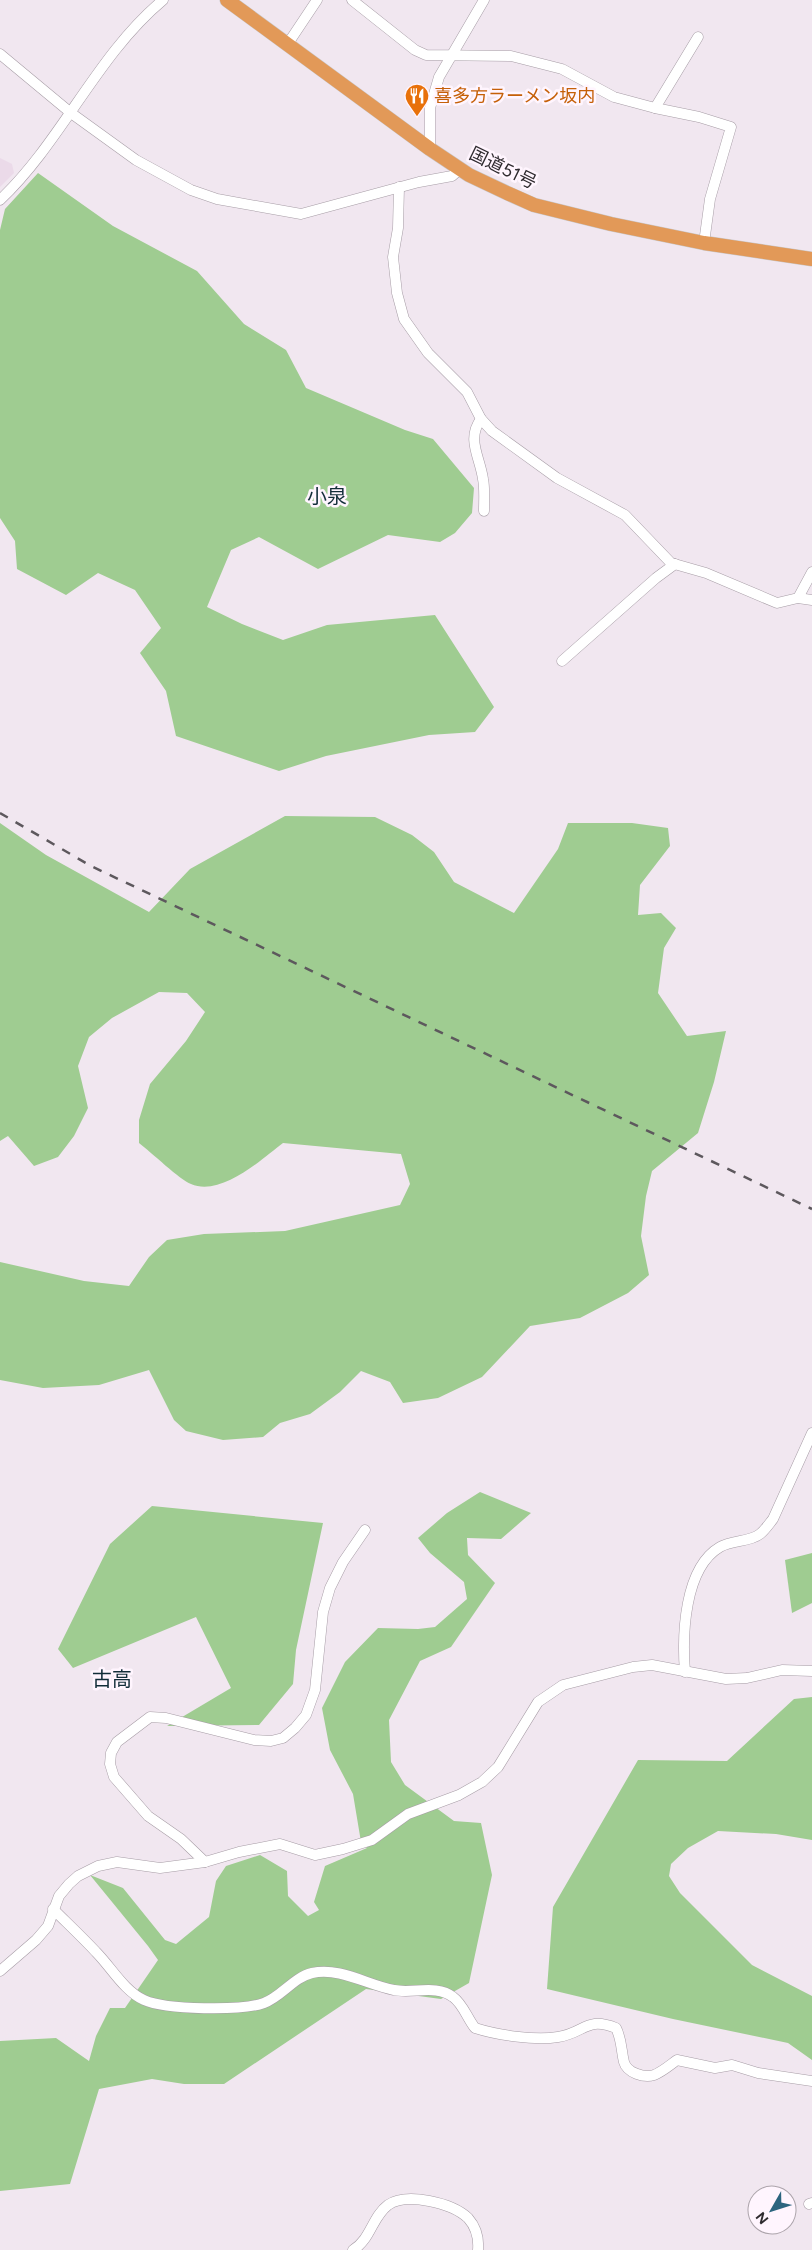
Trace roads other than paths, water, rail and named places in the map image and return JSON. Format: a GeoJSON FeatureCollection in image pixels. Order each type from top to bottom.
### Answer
{"type":"FeatureCollection","features":[{"type":"Feature","properties":{"kind":"highway","name":"国道51号"},"geometry":{"type":"LineString","coordinates":[[227,0],[430,149],[460,170],[488,185],[534,205],[612,224],[704,243],[812,258]]}},
{"type":"Feature","properties":{"kind":"street"},"geometry":{"type":"LineString","coordinates":[[0,200],[23,178],[71,113],[107,59],[163,0]]}},
{"type":"Feature","properties":{"kind":"street"},"geometry":{"type":"LineString","coordinates":[[287,44],[317,0]]}},
{"type":"Feature","properties":{"kind":"street"},"geometry":{"type":"LineString","coordinates":[[352,0],[415,50],[426,55],[450,57],[511,56],[562,69],[614,97],[731,126],[710,199],[704,243]]}},
{"type":"Feature","properties":{"kind":"street"},"geometry":{"type":"LineString","coordinates":[[430,149],[430,108],[439,77],[484,0]]}},
{"type":"Feature","properties":{"kind":"street"},"geometry":{"type":"LineString","coordinates":[[655,108],[698,37]]}},
{"type":"Feature","properties":{"kind":"street"},"geometry":{"type":"LineString","coordinates":[[0,54],[71,113],[136,160],[191,190],[217,199],[301,214],[399,187],[452,176],[460,170]]}},
{"type":"Feature","properties":{"kind":"street"},"geometry":{"type":"LineString","coordinates":[[399,187],[398,228],[393,257],[397,294],[404,319],[428,353],[467,392],[481,419],[492,431],[557,478],[626,515],[671,563],[706,573],[777,603],[798,598],[812,600]]}},
{"type":"Feature","properties":{"kind":"street"},"geometry":{"type":"LineString","coordinates":[[481,419],[475,428],[474,440],[483,480],[484,511]]}},
{"type":"Feature","properties":{"kind":"street"},"geometry":{"type":"LineString","coordinates":[[562,661],[656,578],[675,564]]}},
{"type":"Feature","properties":{"kind":"street"},"geometry":{"type":"LineString","coordinates":[[798,598],[812,572]]}},
{"type":"Feature","properties":{"kind":"street"},"geometry":{"type":"LineString","coordinates":[[685,1672],[683,1630],[695,1584],[706,1559],[721,1547],[760,1535],[773,1519],[812,1433]]}},
{"type":"Feature","properties":{"kind":"street"},"geometry":{"type":"LineString","coordinates":[[205,1862],[181,1840],[148,1816],[114,1777],[110,1764],[111,1753],[117,1742],[150,1717],[166,1718],[254,1740],[271,1742],[283,1738],[295,1728],[306,1715],[315,1690],[323,1612],[330,1588],[343,1562],[365,1530]]}},
{"type":"Feature","properties":{"kind":"street"},"geometry":{"type":"LineString","coordinates":[[0,1971],[36,1940],[48,1926],[59,1896],[78,1876],[98,1866],[117,1862],[160,1868],[205,1862],[238,1852],[280,1844],[315,1855],[343,1850],[372,1840],[408,1814],[459,1795],[482,1782],[498,1767],[538,1702],[563,1686],[632,1667],[652,1665],[726,1679],[747,1678],[782,1670],[812,1672]]}},
{"type":"Feature","properties":{"kind":"street"},"geometry":{"type":"LineString","coordinates":[[53,1909],[134,1994],[145,2001],[170,2006],[248,2007],[266,2003],[311,1973],[329,1972],[393,1990],[445,1993],[453,1997],[464,2008],[475,2028],[492,2034],[549,2038],[573,2033],[592,2023],[603,2023],[616,2028],[621,2038],[624,2064],[631,2071],[642,2075],[654,2075],[677,2060],[715,2068],[732,2065],[758,2073],[812,2081]]}},
{"type":"Feature","properties":{"kind":"street"},"geometry":{"type":"LineString","coordinates":[[353,2250],[367,2239],[383,2211],[389,2205],[412,2198],[453,2209],[468,2219],[477,2233],[478,2250]]}},
{"type":"Feature","properties":{"kind":"railway"},"geometry":{"type":"LineString","coordinates":[[0,813],[91,866],[812,1209]]}},
{"type":"Feature","properties":{"kind":"place","name":"喜多方ラーメン坂内"},"geometry":{"type":"Point","coordinates":[417,117]}},
{"type":"Feature","properties":{"kind":"district","name":"小泉"},"geometry":{"type":"Point","coordinates":[327,496]}},
{"type":"Feature","properties":{"kind":"district","name":"古高"},"geometry":{"type":"Point","coordinates":[112,1679]}}]}
